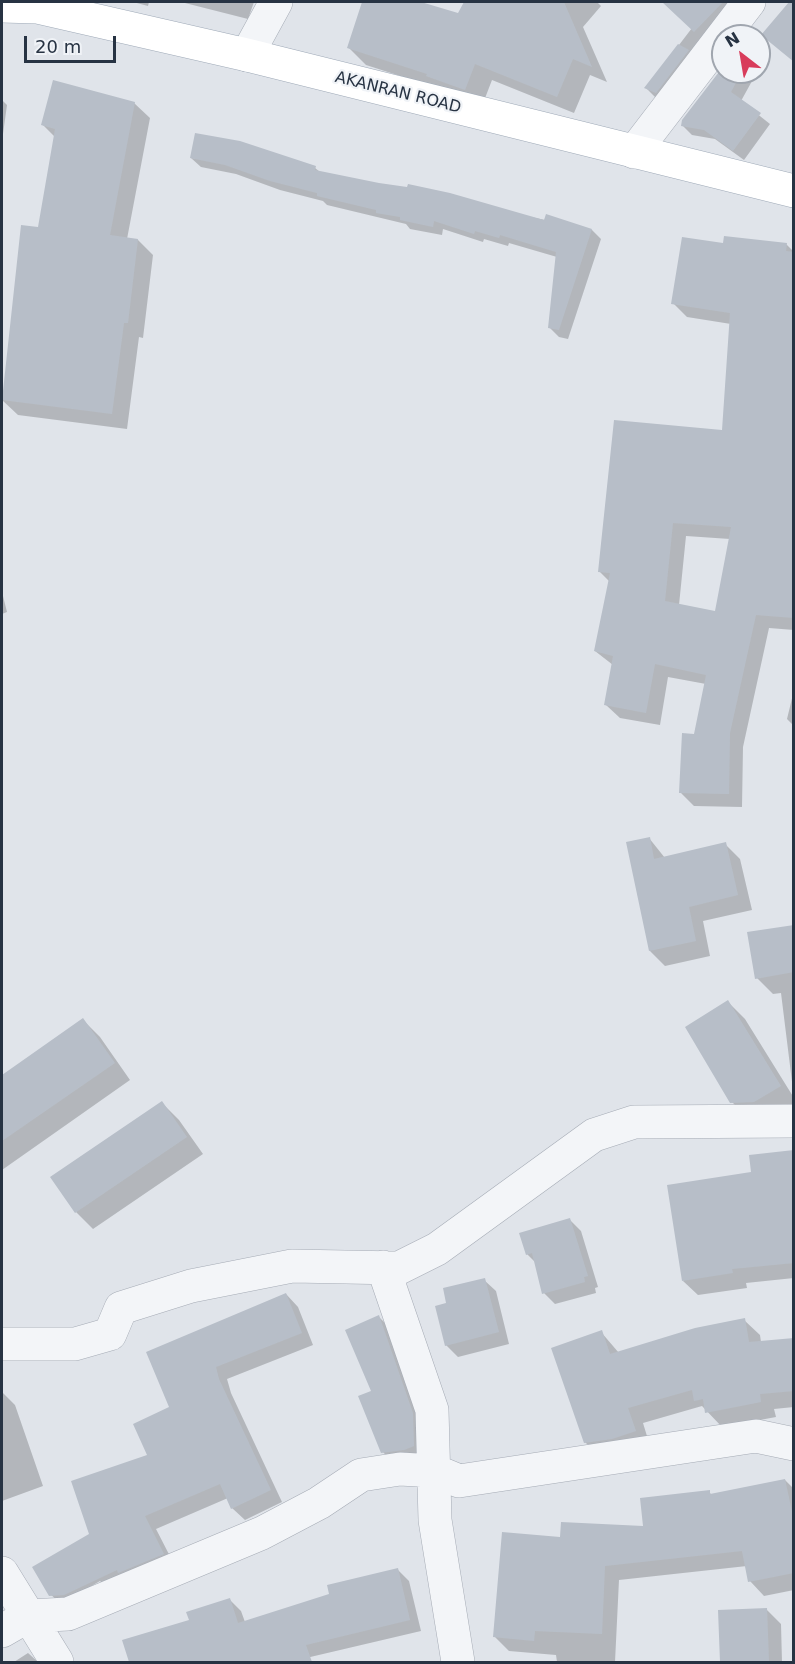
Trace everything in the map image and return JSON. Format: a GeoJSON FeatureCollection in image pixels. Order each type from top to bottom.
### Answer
{"type":"FeatureCollection","features":[{"type":"Feature","properties":{"kind":"main road","name":"AKANRAN ROAD"},"geometry":{"type":"LineString","coordinates":[[2,6],[38,7],[247,55],[794,191]]}},
{"type":"Feature","properties":{"kind":"street"},"geometry":{"type":"LineString","coordinates":[[247,55],[276,2]]}},
{"type":"Feature","properties":{"kind":"street"},"geometry":{"type":"LineString","coordinates":[[634,152],[749,2]]}},
{"type":"Feature","properties":{"kind":"street"},"geometry":{"type":"LineString","coordinates":[[2,1344],[75,1344],[110,1334],[121,1308],[190,1286],[281,1268],[292,1266],[399,1268],[437,1249],[594,1135],[634,1122],[794,1121]]}},
{"type":"Feature","properties":{"kind":"street"},"geometry":{"type":"LineString","coordinates":[[383,1268],[432,1410],[447,1476],[435,1520],[458,1662]]}},
{"type":"Feature","properties":{"kind":"street"},"geometry":{"type":"LineString","coordinates":[[15,1624],[68,1614],[262,1533],[319,1503],[361,1475],[400,1469],[447,1476],[756,1436],[790,1441],[794,1444]]}},
{"type":"Feature","properties":{"kind":"street"},"geometry":{"type":"LineString","coordinates":[[2,1574],[15,1624],[57,1662]]}},
{"type":"Feature","properties":{"kind":"building"},"geometry":{"type":"Polygon","coordinates":[[[362,2],[421,2],[458,13],[464,2],[564,2],[592,67],[573,59],[557,97],[475,64],[465,90],[426,76],[427,74],[347,48],[362,2]]]}},
{"type":"Feature","properties":{"kind":"building"},"geometry":{"type":"Polygon","coordinates":[[[662,2],[723,2],[694,32],[662,2]]]}},
{"type":"Feature","properties":{"kind":"building"},"geometry":{"type":"Polygon","coordinates":[[[789,2],[794,2],[794,62],[771,43],[770,24],[789,2]]]}},
{"type":"Feature","properties":{"kind":"building"},"geometry":{"type":"Polygon","coordinates":[[[678,44],[689,50],[656,93],[644,88],[678,44]]]}},
{"type":"Feature","properties":{"kind":"building"},"geometry":{"type":"Polygon","coordinates":[[[53,80],[135,102],[110,235],[138,239],[128,323],[124,323],[112,414],[2,400],[21,225],[38,227],[55,129],[41,125],[53,80]]]}},
{"type":"Feature","properties":{"kind":"building"},"geometry":{"type":"Polygon","coordinates":[[[711,82],[735,84],[731,92],[761,113],[733,151],[704,130],[681,126],[682,120],[711,82]]]}},
{"type":"Feature","properties":{"kind":"building"},"geometry":{"type":"Polygon","coordinates":[[[195,133],[240,141],[316,166],[315,170],[379,183],[407,187],[408,184],[450,193],[544,220],[546,214],[592,229],[559,330],[548,328],[556,252],[500,235],[499,238],[475,231],[474,234],[434,221],[433,227],[400,220],[400,217],[376,213],[376,210],[317,196],[317,193],[270,181],[225,165],[190,158],[195,133]]]}},
{"type":"Feature","properties":{"kind":"building"},"geometry":{"type":"Polygon","coordinates":[[[724,236],[787,243],[786,251],[794,252],[794,618],[756,615],[730,733],[729,794],[679,793],[682,733],[694,734],[706,675],[655,664],[646,713],[604,705],[613,656],[594,651],[610,573],[598,572],[614,420],[722,430],[730,313],[671,304],[682,237],[723,243],[724,236]],[[673,523],[665,601],[715,611],[731,527],[673,523]]]}},
{"type":"Feature","properties":{"kind":"building"},"geometry":{"type":"Polygon","coordinates":[[[650,837],[654,859],[726,842],[738,895],[689,907],[696,941],[649,951],[626,842],[650,837]]]}},
{"type":"Feature","properties":{"kind":"building"},"geometry":{"type":"Polygon","coordinates":[[[794,925],[794,972],[755,979],[747,932],[794,925]]]}},
{"type":"Feature","properties":{"kind":"building"},"geometry":{"type":"Polygon","coordinates":[[[728,1000],[781,1086],[754,1102],[730,1103],[685,1027],[728,1000]]]}},
{"type":"Feature","properties":{"kind":"building"},"geometry":{"type":"Polygon","coordinates":[[[83,1018],[115,1063],[2,1141],[2,1075],[83,1018]]]}},
{"type":"Feature","properties":{"kind":"building"},"geometry":{"type":"Polygon","coordinates":[[[162,1101],[187,1137],[75,1213],[50,1177],[162,1101]]]}},
{"type":"Feature","properties":{"kind":"building"},"geometry":{"type":"Polygon","coordinates":[[[794,1150],[794,1263],[732,1269],[733,1273],[682,1281],[667,1185],[751,1172],[749,1155],[794,1150]]]}},
{"type":"Feature","properties":{"kind":"building"},"geometry":{"type":"Polygon","coordinates":[[[570,1218],[588,1276],[584,1277],[585,1282],[542,1294],[532,1253],[526,1255],[519,1233],[570,1218]]]}},
{"type":"Feature","properties":{"kind":"building"},"geometry":{"type":"Polygon","coordinates":[[[485,1278],[499,1332],[445,1346],[435,1306],[446,1303],[443,1288],[485,1278]]]}},
{"type":"Feature","properties":{"kind":"building"},"geometry":{"type":"Polygon","coordinates":[[[286,1293],[302,1333],[216,1367],[219,1379],[271,1490],[231,1509],[220,1484],[145,1516],[164,1554],[118,1573],[117,1570],[64,1595],[49,1596],[32,1567],[89,1534],[71,1481],[147,1455],[133,1424],[169,1407],[146,1352],[286,1293]]]}},
{"type":"Feature","properties":{"kind":"building"},"geometry":{"type":"Polygon","coordinates":[[[379,1315],[413,1413],[414,1446],[404,1450],[381,1453],[358,1396],[371,1391],[345,1330],[379,1315]]]}},
{"type":"Feature","properties":{"kind":"building"},"geometry":{"type":"Polygon","coordinates":[[[745,1318],[749,1342],[794,1338],[794,1391],[760,1394],[761,1402],[705,1413],[703,1399],[694,1401],[692,1390],[628,1408],[636,1431],[612,1439],[584,1443],[551,1348],[602,1330],[610,1354],[695,1328],[745,1318]]]}},
{"type":"Feature","properties":{"kind":"building"},"geometry":{"type":"Polygon","coordinates":[[[785,1479],[794,1521],[794,1573],[748,1582],[742,1551],[605,1566],[602,1634],[535,1631],[534,1641],[493,1637],[502,1532],[560,1537],[561,1522],[643,1526],[640,1498],[710,1490],[710,1494],[785,1479]]]}},
{"type":"Feature","properties":{"kind":"building"},"geometry":{"type":"Polygon","coordinates":[[[398,1568],[410,1620],[306,1645],[312,1662],[129,1662],[122,1640],[189,1620],[186,1612],[230,1598],[238,1623],[329,1594],[327,1585],[398,1568]]]}},
{"type":"Feature","properties":{"kind":"building"},"geometry":{"type":"Polygon","coordinates":[[[767,1608],[769,1662],[720,1662],[718,1610],[767,1608]]]}}]}
